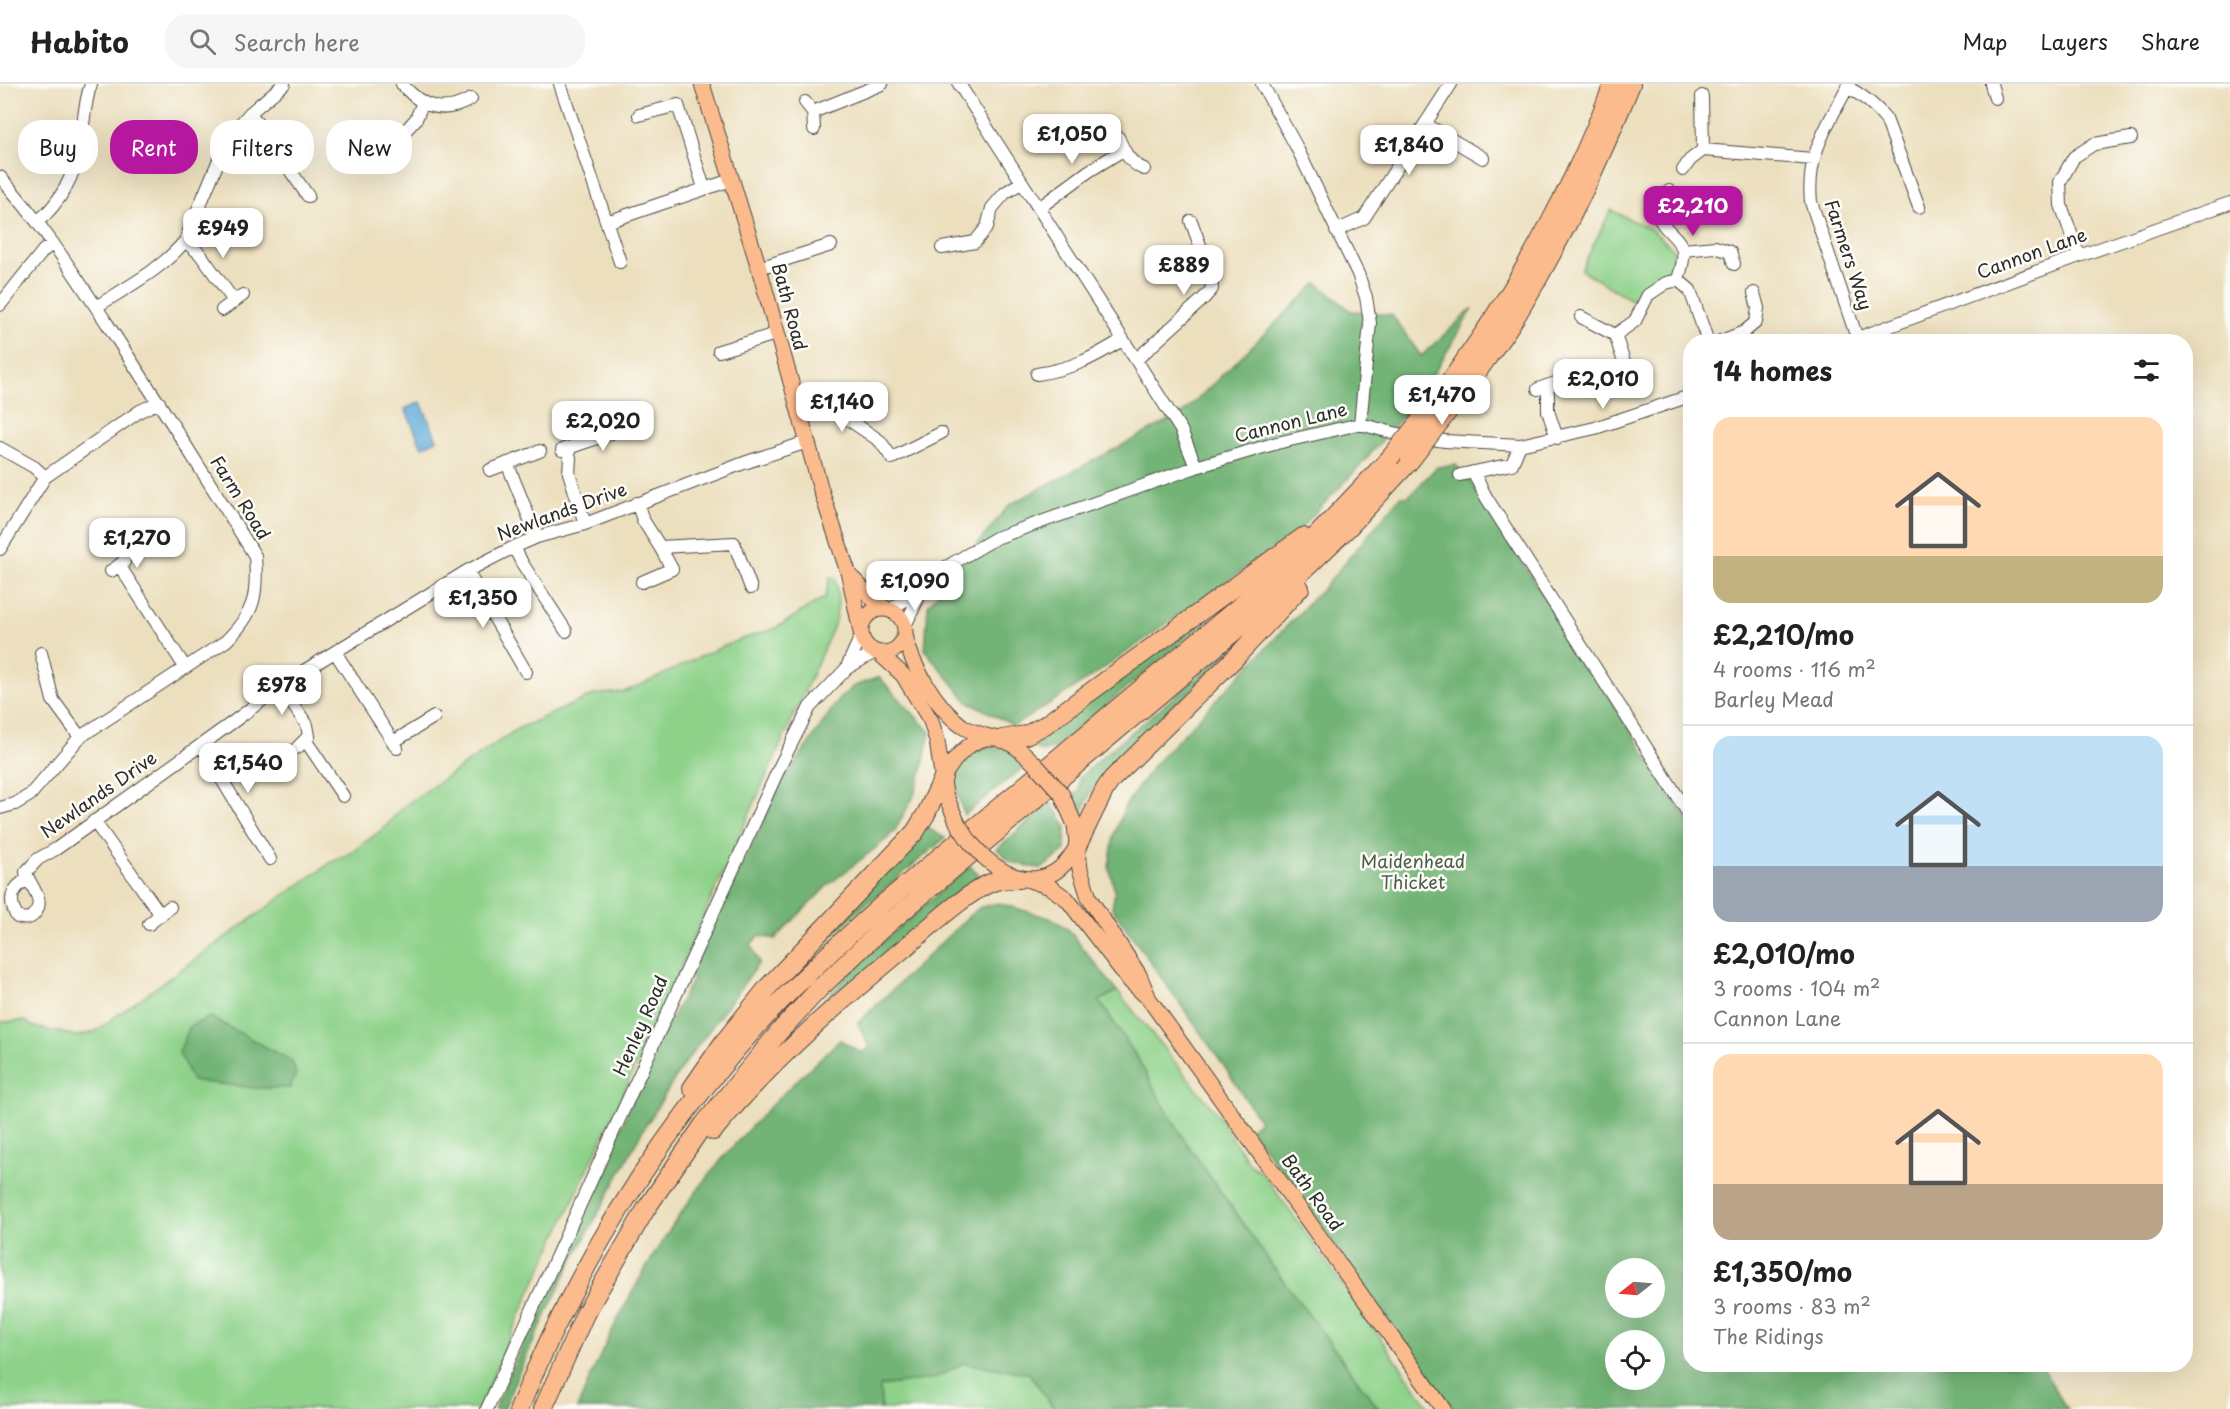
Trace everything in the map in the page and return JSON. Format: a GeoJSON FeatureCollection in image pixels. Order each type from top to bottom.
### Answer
{"type":"FeatureCollection","features":[{"type":"Feature","properties":{"kind":"highway"},"geometry":{"type":"LineString","coordinates":[[1078,844],[1112,779],[1281,610],[1390,458],[1466,360],[1526,267],[1572,178],[1613,84]]}},
{"type":"Feature","properties":{"kind":"highway"},"geometry":{"type":"LineString","coordinates":[[543,1409],[585,1314],[646,1209],[681,1155],[746,1070],[796,1013],[859,950],[987,838],[1245,624],[1346,518],[1410,460],[1446,414],[1517,314],[1552,254],[1591,178],[1630,84]]}},
{"type":"Feature","properties":{"kind":"highway"},"geometry":{"type":"LineString","coordinates":[[998,739],[1026,735],[1045,724],[1346,518]]}},
{"type":"Feature","properties":{"kind":"highway"},"geometry":{"type":"LineString","coordinates":[[646,1168],[691,1106],[743,1042],[836,946],[1294,558],[1346,518]]}},
{"type":"Feature","properties":{"kind":"highway"},"geometry":{"type":"LineString","coordinates":[[519,1409],[571,1294],[646,1168],[677,1110],[723,1043],[768,987],[811,939],[915,832],[943,777]]}},
{"type":"Feature","properties":{"kind":"highway"},"geometry":{"type":"LineString","coordinates":[[646,1209],[761,1077],[837,1004],[972,894],[996,881],[1024,879]]}},
{"type":"Feature","properties":{"kind":"main road","name":"Bath Road"},"geometry":{"type":"LineString","coordinates":[[702,84],[759,267],[821,490],[849,574],[861,634]]}},
{"type":"Feature","properties":{"kind":"main road","name":"Bath Road"},"geometry":{"type":"LineString","coordinates":[[849,574],[872,598],[888,609]]}},
{"type":"Feature","properties":{"kind":"main road"},"geometry":{"type":"LineString","coordinates":[[878,609],[888,609],[899,616],[905,630],[912,660],[949,715],[965,728],[1016,747],[1061,793],[1075,825],[1078,844],[1069,860],[1060,869],[1045,877],[1024,879],[999,869],[970,842],[958,824],[947,800],[935,734],[927,713],[903,675],[865,644],[861,634],[862,623],[870,613],[878,609]]}},
{"type":"Feature","properties":{"kind":"main road"},"geometry":{"type":"LineString","coordinates":[[877,652],[889,652],[898,647],[905,630]]}},
{"type":"Feature","properties":{"kind":"main road"},"geometry":{"type":"LineString","coordinates":[[943,777],[956,756],[965,748],[978,741],[998,739]]}},
{"type":"Feature","properties":{"kind":"main road","name":"Bath Road"},"geometry":{"type":"LineString","coordinates":[[1078,844],[1080,869],[1089,898],[1139,975],[1149,999]]}},
{"type":"Feature","properties":{"kind":"main road","name":"Bath Road"},"geometry":{"type":"LineString","coordinates":[[1024,879],[1050,887],[1067,899],[1130,981],[1149,999],[1443,1409]]}},
{"type":"Feature","properties":{"kind":"street"},"geometry":{"type":"LineString","coordinates":[[37,222],[59,199],[70,179],[80,147],[87,93],[91,84]]}},
{"type":"Feature","properties":{"kind":"street"},"geometry":{"type":"LineString","coordinates":[[96,307],[175,254],[185,241],[228,138],[250,113],[284,84]]}},
{"type":"Feature","properties":{"kind":"street"},"geometry":{"type":"LineString","coordinates":[[402,84],[423,102],[443,108],[457,107],[471,99]]}},
{"type":"Feature","properties":{"kind":"street"},"geometry":{"type":"LineString","coordinates":[[560,84],[620,262]]}},
{"type":"Feature","properties":{"kind":"street"},"geometry":{"type":"LineString","coordinates":[[813,112],[882,84]]}},
{"type":"Feature","properties":{"kind":"street"},"geometry":{"type":"LineString","coordinates":[[958,84],[1181,430],[1196,467]]}},
{"type":"Feature","properties":{"kind":"street"},"geometry":{"type":"LineString","coordinates":[[1262,84],[1296,146],[1366,297],[1370,323],[1360,424]]}},
{"type":"Feature","properties":{"kind":"street"},"geometry":{"type":"LineString","coordinates":[[1336,231],[1364,218],[1451,84]]}},
{"type":"Feature","properties":{"kind":"street"},"geometry":{"type":"LineString","coordinates":[[1991,84],[1995,98]]}},
{"type":"Feature","properties":{"kind":"street"},"geometry":{"type":"LineString","coordinates":[[1848,86],[1886,119],[1919,207]]}},
{"type":"Feature","properties":{"kind":"street","name":"Farmers Way"},"geometry":{"type":"LineString","coordinates":[[1848,86],[1812,159],[1809,181],[1811,202],[1850,334]]}},
{"type":"Feature","properties":{"kind":"street"},"geometry":{"type":"LineString","coordinates":[[1702,96],[1702,150]]}},
{"type":"Feature","properties":{"kind":"street"},"geometry":{"type":"LineString","coordinates":[[412,124],[423,102]]}},
{"type":"Feature","properties":{"kind":"street"},"geometry":{"type":"LineString","coordinates":[[805,102],[813,112],[814,129]]}},
{"type":"Feature","properties":{"kind":"street"},"geometry":{"type":"LineString","coordinates":[[639,115],[678,105],[704,188]]}},
{"type":"Feature","properties":{"kind":"street"},"geometry":{"type":"LineString","coordinates":[[250,113],[308,196]]}},
{"type":"Feature","properties":{"kind":"street"},"geometry":{"type":"LineString","coordinates":[[1425,124],[1483,158]]}},
{"type":"Feature","properties":{"kind":"street"},"geometry":{"type":"LineString","coordinates":[[1118,136],[1123,150],[1134,165],[1144,170]]}},
{"type":"Feature","properties":{"kind":"street"},"geometry":{"type":"LineString","coordinates":[[2079,256],[2061,205],[2060,182],[2074,157],[2094,144],[2131,138]]}},
{"type":"Feature","properties":{"kind":"street"},"geometry":{"type":"LineString","coordinates":[[1039,208],[1089,171],[1123,150]]}},
{"type":"Feature","properties":{"kind":"street"},"geometry":{"type":"LineString","coordinates":[[1683,170],[1690,160],[1702,150],[1812,159]]}},
{"type":"Feature","properties":{"kind":"street","name":"Farm Road"},"geometry":{"type":"LineString","coordinates":[[0,177],[53,243],[159,402],[255,556],[257,585],[252,608],[240,627],[226,641],[80,737],[30,795],[15,804],[0,808]]}},
{"type":"Feature","properties":{"kind":"street"},"geometry":{"type":"LineString","coordinates":[[607,222],[731,180]]}},
{"type":"Feature","properties":{"kind":"street"},"geometry":{"type":"LineString","coordinates":[[942,248],[975,242],[987,227],[992,208],[1005,193],[1022,182]]}},
{"type":"Feature","properties":{"kind":"street"},"geometry":{"type":"LineString","coordinates":[[1669,191],[1657,211],[1659,222],[1678,241],[1683,250],[1678,280]]}},
{"type":"Feature","properties":{"kind":"street","name":"Cannon Lane"},"geometry":{"type":"LineString","coordinates":[[1868,334],[2230,203]]}},
{"type":"Feature","properties":{"kind":"street"},"geometry":{"type":"LineString","coordinates":[[1136,360],[1212,289],[1211,275],[1191,222]]}},
{"type":"Feature","properties":{"kind":"street"},"geometry":{"type":"LineString","coordinates":[[185,241],[200,254],[238,298],[222,309]]}},
{"type":"Feature","properties":{"kind":"street"},"geometry":{"type":"LineString","coordinates":[[0,306],[43,251],[53,243]]}},
{"type":"Feature","properties":{"kind":"street"},"geometry":{"type":"LineString","coordinates":[[759,267],[831,245]]}},
{"type":"Feature","properties":{"kind":"street"},"geometry":{"type":"LineString","coordinates":[[1683,250],[1715,247],[1730,252],[1734,264]]}},
{"type":"Feature","properties":{"kind":"street"},"geometry":{"type":"LineString","coordinates":[[1615,334],[1635,321],[1648,295],[1666,283],[1678,280]]}},
{"type":"Feature","properties":{"kind":"street"},"geometry":{"type":"LineString","coordinates":[[1678,280],[1690,290],[1705,334]]}},
{"type":"Feature","properties":{"kind":"street"},"geometry":{"type":"LineString","coordinates":[[1739,334],[1756,322],[1758,308],[1754,293]]}},
{"type":"Feature","properties":{"kind":"street"},"geometry":{"type":"LineString","coordinates":[[1581,316],[1615,334],[1628,374]]}},
{"type":"Feature","properties":{"kind":"street"},"geometry":{"type":"LineString","coordinates":[[719,351],[776,334]]}},
{"type":"Feature","properties":{"kind":"street"},"geometry":{"type":"LineString","coordinates":[[1037,374],[1064,370],[1090,360],[1122,340]]}},
{"type":"Feature","properties":{"kind":"street"},"geometry":{"type":"LineString","coordinates":[[1557,438],[1548,411],[1548,394],[1542,388],[1570,378]]}},
{"type":"Feature","properties":{"kind":"street","name":"Cannon Lane"},"geometry":{"type":"LineString","coordinates":[[888,609],[922,589],[941,570],[996,538],[1196,467],[1277,443],[1360,424],[1389,433],[1445,441],[1521,445],[1595,428],[1683,398]]}},
{"type":"Feature","properties":{"kind":"street"},"geometry":{"type":"LineString","coordinates":[[0,549],[45,477],[140,411],[159,402]]}},
{"type":"Feature","properties":{"kind":"street"},"geometry":{"type":"LineString","coordinates":[[796,403],[823,405],[848,419],[880,441],[892,458],[941,433]]}},
{"type":"Feature","properties":{"kind":"street"},"geometry":{"type":"LineString","coordinates":[[585,524],[569,473],[570,458],[564,450],[609,434],[630,422]]}},
{"type":"Feature","properties":{"kind":"street","name":"Newlands Drive"},"geometry":{"type":"LineString","coordinates":[[28,879],[26,872],[38,859],[201,745],[280,686],[467,571],[537,537],[585,524],[807,442]]}},
{"type":"Feature","properties":{"kind":"street"},"geometry":{"type":"LineString","coordinates":[[1460,476],[1512,464],[1521,445]]}},
{"type":"Feature","properties":{"kind":"street"},"geometry":{"type":"LineString","coordinates":[[0,448],[34,467],[45,477]]}},
{"type":"Feature","properties":{"kind":"street"},"geometry":{"type":"LineString","coordinates":[[490,470],[540,451]]}},
{"type":"Feature","properties":{"kind":"street"},"geometry":{"type":"LineString","coordinates":[[507,463],[537,537]]}},
{"type":"Feature","properties":{"kind":"street"},"geometry":{"type":"LineString","coordinates":[[1473,472],[1486,497],[1683,805]]}},
{"type":"Feature","properties":{"kind":"street"},"geometry":{"type":"LineString","coordinates":[[637,503],[643,520],[672,569],[642,582]]}},
{"type":"Feature","properties":{"kind":"street"},"geometry":{"type":"LineString","coordinates":[[660,547],[734,543],[751,588]]}},
{"type":"Feature","properties":{"kind":"street"},"geometry":{"type":"LineString","coordinates":[[126,545],[124,562],[115,568],[185,667]]}},
{"type":"Feature","properties":{"kind":"street"},"geometry":{"type":"LineString","coordinates":[[514,547],[522,564],[566,631]]}},
{"type":"Feature","properties":{"kind":"street"},"geometry":{"type":"LineString","coordinates":[[467,571],[526,672]]}},
{"type":"Feature","properties":{"kind":"street","name":"Cannon Lane"},"geometry":{"type":"LineString","coordinates":[[905,630],[922,589]]}},
{"type":"Feature","properties":{"kind":"street","name":"Henley Road"},"geometry":{"type":"LineString","coordinates":[[847,668],[861,634]]}},
{"type":"Feature","properties":{"kind":"street"},"geometry":{"type":"LineString","coordinates":[[336,652],[395,745],[434,717]]}},
{"type":"Feature","properties":{"kind":"street","name":"Henley Road"},"geometry":{"type":"LineString","coordinates":[[487,1409],[781,764],[810,707],[847,668],[877,652]]}},
{"type":"Feature","properties":{"kind":"street"},"geometry":{"type":"LineString","coordinates":[[40,653],[53,700],[80,737]]}},
{"type":"Feature","properties":{"kind":"street"},"geometry":{"type":"LineString","coordinates":[[280,686],[311,723],[309,736],[302,744],[344,796]]}},
{"type":"Feature","properties":{"kind":"street"},"geometry":{"type":"LineString","coordinates":[[201,745],[270,859]]}},
{"type":"Feature","properties":{"kind":"street"},"geometry":{"type":"LineString","coordinates":[[94,821],[166,911],[148,924]]}},
{"type":"Feature","properties":{"kind":"green space"},"geometry":{"type":"Polygon","coordinates":[[[1611,210],[1652,230],[1675,251],[1670,273],[1650,286],[1638,304],[1581,270],[1611,210]]]}},
{"type":"Feature","properties":{"kind":"green space"},"geometry":{"type":"Polygon","coordinates":[[[1317,283],[1351,311],[1392,315],[1421,356],[1473,308],[1437,368],[1404,415],[1359,467],[1299,530],[1093,676],[1014,726],[967,701],[925,650],[928,605],[1009,505],[1183,413],[1317,283]]]}},
{"type":"Feature","properties":{"kind":"green space","name":"Maidenhead Thicket"},"geometry":{"type":"Polygon","coordinates":[[[1456,465],[1471,483],[1683,812],[1683,1372],[2044,1372],[2067,1409],[1453,1409],[1250,1128],[1260,1121],[1224,1066],[1112,908],[1115,892],[1109,867],[1114,835],[1125,806],[1153,766],[1328,583],[1401,496],[1408,497],[1437,467],[1456,465]]]}},
{"type":"Feature","properties":{"kind":"green space"},"geometry":{"type":"Polygon","coordinates":[[[830,577],[835,578],[838,597],[833,628],[479,1409],[0,1409],[0,1022],[25,1021],[34,1027],[77,1036],[94,1032],[290,891],[332,862],[349,854],[384,828],[404,806],[517,729],[596,694],[629,690],[712,651],[772,629],[825,598],[830,577]]]}},
{"type":"Feature","properties":{"kind":"green space"},"geometry":{"type":"Polygon","coordinates":[[[1209,614],[1211,617],[1054,748],[1042,752],[1027,743],[1209,614]]]}},
{"type":"Feature","properties":{"kind":"green space"},"geometry":{"type":"Polygon","coordinates":[[[1231,649],[1233,650],[1120,758],[1091,791],[1082,814],[1074,794],[1079,792],[1079,778],[1231,649]]]}},
{"type":"Feature","properties":{"kind":"green space"},"geometry":{"type":"Polygon","coordinates":[[[879,677],[930,732],[922,771],[913,798],[895,830],[887,839],[827,886],[775,939],[759,936],[751,944],[759,963],[682,1067],[643,1130],[564,1277],[517,1376],[504,1409],[494,1409],[665,1029],[693,979],[689,976],[781,784],[839,699],[854,686],[879,677]]]}},
{"type":"Feature","properties":{"kind":"green space"},"geometry":{"type":"Polygon","coordinates":[[[980,747],[1004,749],[1020,756],[1024,767],[964,815],[954,782],[959,764],[980,747]]]}},
{"type":"Feature","properties":{"kind":"green space"},"geometry":{"type":"Polygon","coordinates":[[[1051,802],[1066,826],[1065,851],[1041,869],[1011,862],[997,849],[1051,802]]]}},
{"type":"Feature","properties":{"kind":"green space"},"geometry":{"type":"Polygon","coordinates":[[[924,826],[945,838],[821,945],[757,1012],[924,826]]]}},
{"type":"Feature","properties":{"kind":"green space"},"geometry":{"type":"Polygon","coordinates":[[[970,866],[983,878],[764,1064],[865,957],[970,866]]]}},
{"type":"Feature","properties":{"kind":"green space"},"geometry":{"type":"Polygon","coordinates":[[[998,903],[1053,919],[1068,929],[1117,991],[1099,1001],[1138,1059],[1183,1138],[1276,1271],[1379,1409],[1054,1409],[1029,1373],[963,1363],[936,1378],[880,1386],[881,1409],[577,1409],[638,1281],[676,1221],[718,1164],[777,1100],[840,1040],[862,1053],[869,1047],[858,1023],[970,915],[979,908],[998,903]]]}},
{"type":"Feature","properties":{"kind":"green space"},"geometry":{"type":"Polygon","coordinates":[[[1117,991],[1223,1121],[1250,1165],[1262,1172],[1431,1409],[1379,1409],[1276,1271],[1183,1138],[1138,1059],[1099,1000],[1117,991]]]}},
{"type":"Feature","properties":{"kind":"green space"},"geometry":{"type":"Polygon","coordinates":[[[210,1017],[292,1061],[296,1073],[290,1088],[257,1088],[192,1081],[179,1052],[190,1026],[210,1017]]]}},
{"type":"Feature","properties":{"kind":"green space"},"geometry":{"type":"Polygon","coordinates":[[[963,1363],[1029,1373],[1054,1409],[881,1409],[880,1386],[935,1378],[963,1363]]]}},
{"type":"Feature","properties":{"kind":"water"},"geometry":{"type":"Polygon","coordinates":[[[421,402],[437,440],[422,447],[405,409],[421,402]]]}}]}
